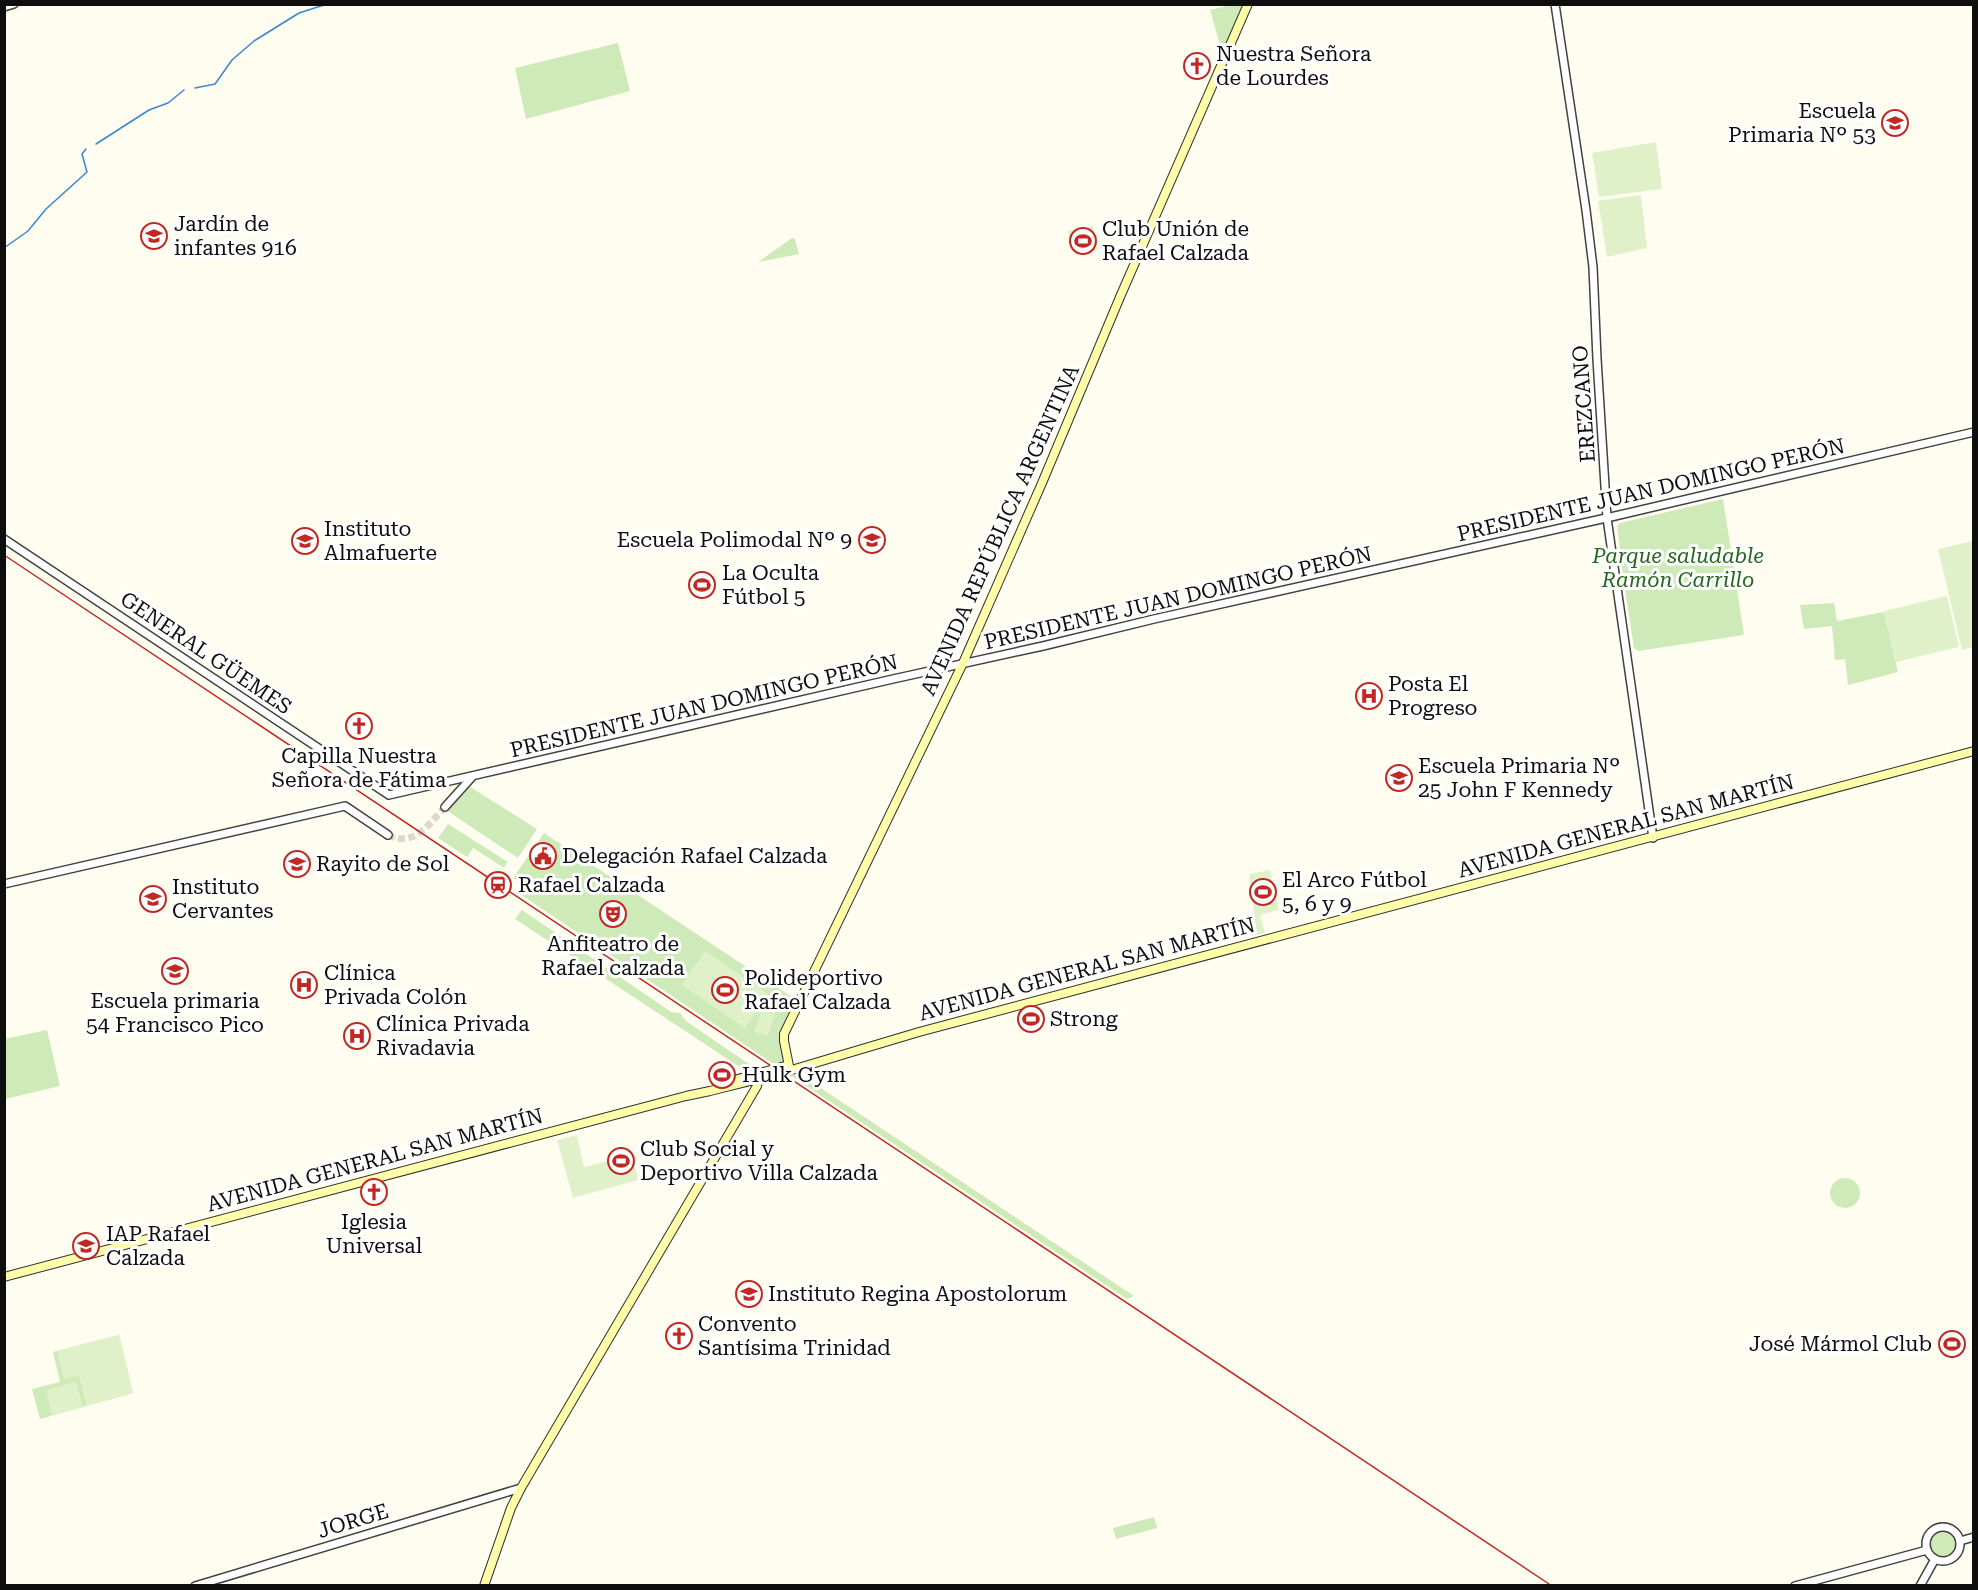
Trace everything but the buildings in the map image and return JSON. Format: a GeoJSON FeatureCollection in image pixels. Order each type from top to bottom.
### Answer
{"type":"FeatureCollection","features":[{"type":"Feature","properties":{"kind":"main road","name":"AVENIDA REPÚBLICA ARGENTINA"},"geometry":{"type":"LineString","coordinates":[[789,1065],[784,1034],[963,663],[1248,4]]}},
{"type":"Feature","properties":{"kind":"main road","name":"AVENIDA GENERAL SAN MARTÍN"},"geometry":{"type":"LineString","coordinates":[[686,1096],[706,1088],[789,1065],[1653,838],[1974,751]]}},
{"type":"Feature","properties":{"kind":"main road","name":"AVENIDA GENERAL SAN MARTÍN"},"geometry":{"type":"LineString","coordinates":[[4,1277],[686,1096],[759,1079],[866,1049],[870,1045]]}},
{"type":"Feature","properties":{"kind":"main road"},"geometry":{"type":"LineString","coordinates":[[484,1586],[511,1508],[521,1488],[759,1079]]}},
{"type":"Feature","properties":{"kind":"street"},"geometry":{"type":"LineString","coordinates":[[4,7],[14,4]]}},
{"type":"Feature","properties":{"kind":"street","name":"EREZCANO"},"geometry":{"type":"LineString","coordinates":[[1555,4],[1593,267],[1607,518],[1653,838]]}},
{"type":"Feature","properties":{"kind":"street","name":"PRESIDENTE JUAN DOMINGO PERÓN"},"geometry":{"type":"LineString","coordinates":[[389,795],[1607,518],[1974,432]]}},
{"type":"Feature","properties":{"kind":"street","name":"GENERAL GÜEMES"},"geometry":{"type":"LineString","coordinates":[[4,539],[389,795]]}},
{"type":"Feature","properties":{"kind":"street"},"geometry":{"type":"LineString","coordinates":[[445,807],[472,777]]}},
{"type":"Feature","properties":{"kind":"street"},"geometry":{"type":"LineString","coordinates":[[4,884],[345,806],[388,835]]}},
{"type":"Feature","properties":{"kind":"street","name":"JORGE"},"geometry":{"type":"LineString","coordinates":[[195,1586],[521,1488]]}},
{"type":"Feature","properties":{"kind":"street"},"geometry":{"type":"LineString","coordinates":[[1939,1528],[1951,1529],[1960,1541],[1959,1551],[1953,1559],[1943,1561],[1935,1559],[1927,1550],[1927,1539],[1939,1528]]}},
{"type":"Feature","properties":{"kind":"street"},"geometry":{"type":"LineString","coordinates":[[1960,1541],[1974,1537]]}},
{"type":"Feature","properties":{"kind":"street"},"geometry":{"type":"LineString","coordinates":[[1795,1586],[1927,1550]]}},
{"type":"Feature","properties":{"kind":"street"},"geometry":{"type":"LineString","coordinates":[[1920,1586],[1935,1559]]}},
{"type":"Feature","properties":{"kind":"green space"},"geometry":{"type":"Polygon","coordinates":[[[1231,5],[1248,5],[1227,52],[1219,42],[1210,10],[1231,5]]]}},
{"type":"Feature","properties":{"kind":"green space"},"geometry":{"type":"Polygon","coordinates":[[[618,43],[630,91],[526,119],[515,68],[618,43]]]}},
{"type":"Feature","properties":{"kind":"green space"},"geometry":{"type":"Polygon","coordinates":[[[1656,142],[1662,189],[1599,197],[1592,153],[1656,142]]]}},
{"type":"Feature","properties":{"kind":"green space"},"geometry":{"type":"Polygon","coordinates":[[[1641,195],[1647,248],[1607,257],[1598,201],[1641,195]]]}},
{"type":"Feature","properties":{"kind":"green space","name":"Club Unión de Rafael Calzada"},"geometry":{"type":"Polygon","coordinates":[[[1093,226],[1098,250],[1075,255],[1068,231],[1093,226]]]}},
{"type":"Feature","properties":{"kind":"green space"},"geometry":{"type":"Polygon","coordinates":[[[792,238],[795,239],[799,254],[758,262],[792,238]]]}},
{"type":"Feature","properties":{"kind":"green space","name":"Parque saludable Ramón Carrillo"},"geometry":{"type":"Polygon","coordinates":[[[1723,499],[1744,635],[1638,651],[1634,648],[1617,526],[1620,523],[1723,499]]]}},
{"type":"Feature","properties":{"kind":"green space"},"geometry":{"type":"Polygon","coordinates":[[[1973,541],[1973,647],[1962,650],[1938,549],[1973,541]]]}},
{"type":"Feature","properties":{"kind":"green space"},"geometry":{"type":"Polygon","coordinates":[[[1947,596],[1959,647],[1896,662],[1884,611],[1947,596]]]}},
{"type":"Feature","properties":{"kind":"green space"},"geometry":{"type":"Polygon","coordinates":[[[1834,603],[1837,621],[1884,612],[1898,672],[1848,685],[1845,659],[1835,660],[1832,626],[1804,629],[1800,605],[1834,603]]]}},
{"type":"Feature","properties":{"kind":"green space"},"geometry":{"type":"Polygon","coordinates":[[[467,785],[537,829],[518,858],[446,810],[467,785]]]}},
{"type":"Feature","properties":{"kind":"green space"},"geometry":{"type":"Polygon","coordinates":[[[448,824],[508,862],[504,868],[473,848],[467,857],[438,838],[448,824]]]}},
{"type":"Feature","properties":{"kind":"green space"},"geometry":{"type":"Polygon","coordinates":[[[544,833],[795,999],[781,1039],[784,1063],[775,1065],[520,894],[525,886],[513,878],[544,833]]]}},
{"type":"Feature","properties":{"kind":"green space","name":"El Arco Fútbol 5, 6 y 9"},"geometry":{"type":"Polygon","coordinates":[[[1270,870],[1279,910],[1260,915],[1265,933],[1257,935],[1249,874],[1270,870]]]}},
{"type":"Feature","properties":{"kind":"green space"},"geometry":{"type":"Polygon","coordinates":[[[522,910],[671,1012],[680,1013],[686,1021],[759,1071],[749,1073],[515,919],[522,910]]]}},
{"type":"Feature","properties":{"kind":"green space","name":"Polideportivo Rafael Calzada"},"geometry":{"type":"Polygon","coordinates":[[[705,951],[768,994],[745,1028],[682,985],[705,951]]]}},
{"type":"Feature","properties":{"kind":"green space"},"geometry":{"type":"Polygon","coordinates":[[[763,1006],[776,1010],[768,1036],[754,1032],[763,1006]]]}},
{"type":"Feature","properties":{"kind":"green space"},"geometry":{"type":"Polygon","coordinates":[[[47,1030],[60,1086],[5,1099],[4,1039],[47,1030]]]}},
{"type":"Feature","properties":{"kind":"green space"},"geometry":{"type":"Polygon","coordinates":[[[798,1073],[1134,1296],[1127,1299],[790,1075],[798,1073]]]}},
{"type":"Feature","properties":{"kind":"green space","name":"Club Social y Deportivo Villa Calzada"},"geometry":{"type":"Polygon","coordinates":[[[577,1135],[584,1167],[632,1155],[638,1180],[573,1198],[557,1140],[577,1135]]]}},
{"type":"Feature","properties":{"kind":"green space"},"geometry":{"type":"Polygon","coordinates":[[[1845,1178],[1855,1183],[1860,1193],[1855,1203],[1845,1208],[1835,1203],[1830,1193],[1835,1183],[1845,1178]]]}},
{"type":"Feature","properties":{"kind":"green space"},"geometry":{"type":"Polygon","coordinates":[[[119,1335],[133,1393],[40,1419],[32,1389],[60,1382],[53,1352],[119,1335]]]}},
{"type":"Feature","properties":{"kind":"green space"},"geometry":{"type":"Polygon","coordinates":[[[119,1335],[133,1393],[86,1406],[79,1375],[64,1379],[57,1351],[119,1335]]]}},
{"type":"Feature","properties":{"kind":"green space"},"geometry":{"type":"Polygon","coordinates":[[[76,1382],[83,1407],[52,1415],[46,1390],[76,1382]]]}},
{"type":"Feature","properties":{"kind":"green space"},"geometry":{"type":"Polygon","coordinates":[[[1154,1517],[1157,1528],[1116,1539],[1113,1528],[1154,1517]]]}},
{"type":"Feature","properties":{"kind":"green space"},"geometry":{"type":"Polygon","coordinates":[[[1943,1529],[1949,1530],[1957,1538],[1957,1550],[1949,1558],[1943,1559],[1937,1558],[1929,1550],[1928,1544],[1929,1538],[1937,1530],[1943,1529]]]}},
{"type":"Feature","properties":{"kind":"waterway"},"geometry":{"type":"LineString","coordinates":[[195,88],[215,84],[232,60],[254,41],[299,13],[327,4]]}},
{"type":"Feature","properties":{"kind":"waterway"},"geometry":{"type":"LineString","coordinates":[[96,144],[149,110],[168,103],[184,90]]}},
{"type":"Feature","properties":{"kind":"waterway"},"geometry":{"type":"LineString","coordinates":[[4,248],[28,231],[46,209],[87,172],[82,154],[86,149]]}},
{"type":"Feature","properties":{"kind":"tunnel"},"geometry":{"type":"LineString","coordinates":[[388,835],[397,838],[413,836],[427,827],[445,807]]}},
{"type":"Feature","properties":{"kind":"railway"},"geometry":{"type":"LineString","coordinates":[[4,555],[1552,1586]]}},
{"type":"Feature","properties":{"kind":"place","name":"Nuestra Señora de Lourdes"},"geometry":{"type":"Point","coordinates":[1197,66]}},
{"type":"Feature","properties":{"kind":"place","name":"Escuela Primaria Nº 53"},"geometry":{"type":"Point","coordinates":[1895,123]}},
{"type":"Feature","properties":{"kind":"place","name":"Jardín de infantes 916"},"geometry":{"type":"Point","coordinates":[154,236]}},
{"type":"Feature","properties":{"kind":"place","name":"Club Unión de Rafael Calzada"},"geometry":{"type":"Point","coordinates":[1083,241]}},
{"type":"Feature","properties":{"kind":"place","name":"Escuela Polimodal Nº 9"},"geometry":{"type":"Point","coordinates":[872,540]}},
{"type":"Feature","properties":{"kind":"place","name":"Instituto Almafuerte"},"geometry":{"type":"Point","coordinates":[305,541]}},
{"type":"Feature","properties":{"kind":"place","name":"La Oculta Fútbol 5"},"geometry":{"type":"Point","coordinates":[702,585]}},
{"type":"Feature","properties":{"kind":"place","name":"Posta El Progreso"},"geometry":{"type":"Point","coordinates":[1369,696]}},
{"type":"Feature","properties":{"kind":"place","name":"Capilla Nuestra Señora de Fátima"},"geometry":{"type":"Point","coordinates":[359,726]}},
{"type":"Feature","properties":{"kind":"place","name":"Escuela Primaria Nº 25 John F Kennedy"},"geometry":{"type":"Point","coordinates":[1399,778]}},
{"type":"Feature","properties":{"kind":"place","name":"Delegación Rafael Calzada"},"geometry":{"type":"Point","coordinates":[543,856]}},
{"type":"Feature","properties":{"kind":"place","name":"Rayito de Sol"},"geometry":{"type":"Point","coordinates":[297,864]}},
{"type":"Feature","properties":{"kind":"place","name":"Rafael Calzada"},"geometry":{"type":"Point","coordinates":[498,885]}},
{"type":"Feature","properties":{"kind":"place","name":"El Arco Fútbol 5, 6 y 9"},"geometry":{"type":"Point","coordinates":[1263,892]}},
{"type":"Feature","properties":{"kind":"place","name":"Instituto Cervantes"},"geometry":{"type":"Point","coordinates":[153,899]}},
{"type":"Feature","properties":{"kind":"place","name":"Anfiteatro de Rafael calzada"},"geometry":{"type":"Point","coordinates":[613,914]}},
{"type":"Feature","properties":{"kind":"place","name":"Escuela primaria 54 Francisco Pico"},"geometry":{"type":"Point","coordinates":[175,971]}},
{"type":"Feature","properties":{"kind":"place","name":"Clínica Privada Colón"},"geometry":{"type":"Point","coordinates":[304,985]}},
{"type":"Feature","properties":{"kind":"place","name":"Polideportivo Rafael Calzada"},"geometry":{"type":"Point","coordinates":[725,990]}},
{"type":"Feature","properties":{"kind":"place","name":"Strong"},"geometry":{"type":"Point","coordinates":[1031,1019]}},
{"type":"Feature","properties":{"kind":"place","name":"Clínica Privada Rivadavia"},"geometry":{"type":"Point","coordinates":[357,1036]}},
{"type":"Feature","properties":{"kind":"place","name":"Hulk Gym"},"geometry":{"type":"Point","coordinates":[722,1075]}},
{"type":"Feature","properties":{"kind":"place","name":"Club Social y Deportivo Villa Calzada"},"geometry":{"type":"Point","coordinates":[621,1161]}},
{"type":"Feature","properties":{"kind":"place","name":"Iglesia Universal"},"geometry":{"type":"Point","coordinates":[374,1192]}},
{"type":"Feature","properties":{"kind":"place","name":"IAP Rafael Calzada"},"geometry":{"type":"Point","coordinates":[86,1246]}},
{"type":"Feature","properties":{"kind":"place","name":"Instituto Regina Apostolorum"},"geometry":{"type":"Point","coordinates":[749,1294]}},
{"type":"Feature","properties":{"kind":"place","name":"Convento Santísima Trinidad"},"geometry":{"type":"Point","coordinates":[679,1336]}},
{"type":"Feature","properties":{"kind":"place","name":"José Mármol Club"},"geometry":{"type":"Point","coordinates":[1952,1344]}}]}
